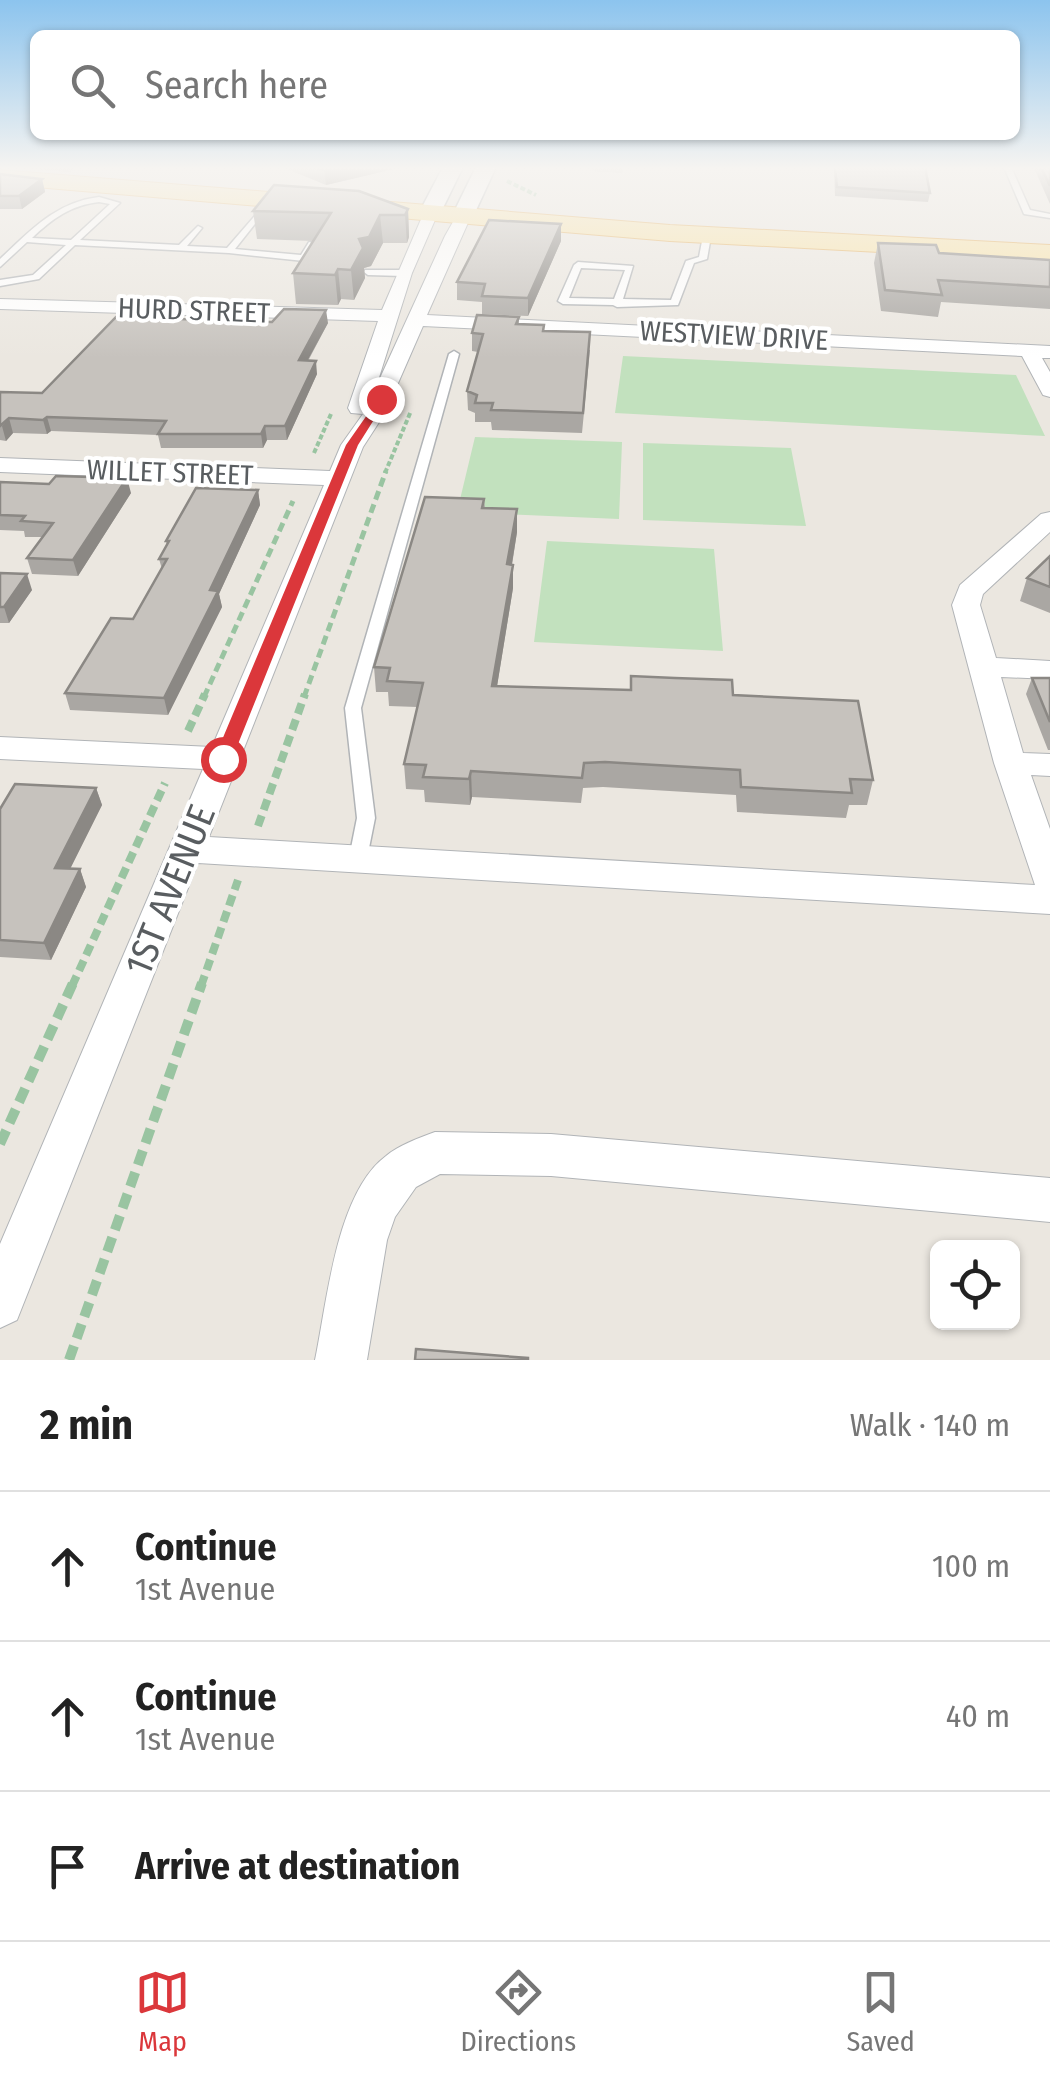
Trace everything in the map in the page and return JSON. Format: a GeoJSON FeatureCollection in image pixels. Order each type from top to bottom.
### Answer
{"type":"FeatureCollection","features":[{"type":"Feature","properties":{"kind":"main road"},"geometry":{"type":"LineString","coordinates":[[654,230],[1050,253]]}},
{"type":"Feature","properties":{"kind":"main road"},"geometry":{"type":"LineString","coordinates":[[821,230],[1050,243]]}},
{"type":"Feature","properties":{"kind":"street","name":"1ST AVENUE"},"geometry":{"type":"LineString","coordinates":[[0,1302],[223,759],[332,467],[355,420],[403,273],[422,230]]}},
{"type":"Feature","properties":{"kind":"street","name":"1ST AVENUE"},"geometry":{"type":"LineString","coordinates":[[332,467],[381,399],[456,230]]}},
{"type":"Feature","properties":{"kind":"street","name":"HURD STREET"},"geometry":{"type":"LineString","coordinates":[[0,304],[388,316]]}},
{"type":"Feature","properties":{"kind":"street","name":"WESTVIEW DRIVE"},"geometry":{"type":"LineString","coordinates":[[418,320],[651,318],[672,332],[1039,351]]}},
{"type":"Feature","properties":{"kind":"street"},"geometry":{"type":"LineString","coordinates":[[1039,351],[1050,390]]}},
{"type":"Feature","properties":{"kind":"street","name":"WILLET STREET"},"geometry":{"type":"LineString","coordinates":[[0,464],[332,467]]}},
{"type":"Feature","properties":{"kind":"street"},"geometry":{"type":"LineString","coordinates":[[1050,519],[970,591],[968,617],[1010,762],[1050,880]]}},
{"type":"Feature","properties":{"kind":"street"},"geometry":{"type":"LineString","coordinates":[[983,667],[1050,670]]}},
{"type":"Feature","properties":{"kind":"street"},"geometry":{"type":"LineString","coordinates":[[0,748],[223,759]]}},
{"type":"Feature","properties":{"kind":"street"},"geometry":{"type":"LineString","coordinates":[[1010,762],[1050,765]]}},
{"type":"Feature","properties":{"kind":"street"},"geometry":{"type":"LineString","coordinates":[[186,849],[1050,900]]}},
{"type":"Feature","properties":{"kind":"street"},"geometry":{"type":"LineString","coordinates":[[341,1360],[363,1240],[377,1204],[400,1172],[435,1153],[551,1155],[1050,1200]]}},
{"type":"Feature","properties":{"kind":"lane"},"geometry":{"type":"LineString","coordinates":[[0,264],[38,230]]}},
{"type":"Feature","properties":{"kind":"lane"},"geometry":{"type":"LineString","coordinates":[[0,283],[36,277],[87,230]]}},
{"type":"Feature","properties":{"kind":"lane"},"geometry":{"type":"LineString","coordinates":[[181,248],[196,230]]}},
{"type":"Feature","properties":{"kind":"lane"},"geometry":{"type":"LineString","coordinates":[[229,251],[246,230]]}},
{"type":"Feature","properties":{"kind":"lane"},"geometry":{"type":"LineString","coordinates":[[617,304],[630,268],[578,264],[563,301],[617,304],[651,318],[678,299],[690,262],[703,258],[707,236]]}},
{"type":"Feature","properties":{"kind":"lane"},"geometry":{"type":"LineString","coordinates":[[26,240],[304,258],[312,244]]}},
{"type":"Feature","properties":{"kind":"lane"},"geometry":{"type":"LineString","coordinates":[[368,272],[403,273]]}},
{"type":"Feature","properties":{"kind":"lane"},"geometry":{"type":"LineString","coordinates":[[670,304],[672,332]]}},
{"type":"Feature","properties":{"kind":"lane"},"geometry":{"type":"LineString","coordinates":[[358,858],[366,818],[353,708],[454,354]]}},
{"type":"Feature","properties":{"kind":"path"},"geometry":{"type":"LineString","coordinates":[[69,1360],[375,498],[416,399]]}},
{"type":"Feature","properties":{"kind":"path"},"geometry":{"type":"LineString","coordinates":[[0,1144],[176,757],[332,467],[333,410]]}},
{"type":"Feature","properties":{"kind":"green space"},"geometry":{"type":"Polygon","coordinates":[[[623,356],[1016,375],[1045,436],[615,413],[623,356]]]}},
{"type":"Feature","properties":{"kind":"green space"},"geometry":{"type":"Polygon","coordinates":[[[475,437],[622,442],[619,519],[457,512],[475,437]]]}},
{"type":"Feature","properties":{"kind":"green space"},"geometry":{"type":"Polygon","coordinates":[[[643,443],[791,448],[806,526],[643,520],[643,443]]]}},
{"type":"Feature","properties":{"kind":"green space"},"geometry":{"type":"Polygon","coordinates":[[[547,541],[714,549],[723,651],[534,642],[547,541]]]}},
{"type":"Feature","properties":{"kind":"building"},"geometry":{"type":"Polygon","coordinates":[[[320,230],[372,230],[369,237],[359,239],[363,248],[351,270],[338,269],[335,275],[293,273],[320,230]]]}},
{"type":"Feature","properties":{"kind":"building"},"geometry":{"type":"Polygon","coordinates":[[[484,230],[558,230],[528,298],[482,296],[485,284],[457,282],[484,230]]]}},
{"type":"Feature","properties":{"kind":"building"},"geometry":{"type":"Polygon","coordinates":[[[878,243],[936,245],[939,253],[1050,260],[1050,287],[938,280],[942,295],[885,290],[878,243]]]}},
{"type":"Feature","properties":{"kind":"building"},"geometry":{"type":"Polygon","coordinates":[[[284,309],[326,310],[299,360],[316,361],[285,426],[265,426],[261,434],[158,434],[166,421],[47,417],[9,418],[0,426],[0,392],[42,393],[116,317],[272,322],[284,309]]]}},
{"type":"Feature","properties":{"kind":"building"},"geometry":{"type":"Polygon","coordinates":[[[477,315],[519,317],[516,324],[544,325],[543,331],[590,332],[583,413],[491,410],[493,403],[475,403],[477,395],[467,391],[483,334],[472,333],[477,315]]]}},
{"type":"Feature","properties":{"kind":"building"},"geometry":{"type":"Polygon","coordinates":[[[56,476],[127,478],[73,560],[27,558],[53,523],[0,515],[0,482],[49,484],[56,476]]]}},
{"type":"Feature","properties":{"kind":"building"},"geometry":{"type":"Polygon","coordinates":[[[196,488],[258,490],[210,590],[218,591],[164,698],[65,693],[111,618],[133,619],[167,559],[159,559],[196,488]]]}},
{"type":"Feature","properties":{"kind":"building"},"geometry":{"type":"Polygon","coordinates":[[[425,497],[484,499],[482,508],[517,509],[507,564],[513,565],[492,686],[631,690],[631,676],[732,680],[733,695],[858,701],[873,780],[850,779],[852,793],[741,787],[740,770],[605,762],[584,763],[582,778],[471,771],[469,779],[423,777],[426,765],[404,764],[423,683],[387,681],[390,668],[374,667],[425,497]]]}},
{"type":"Feature","properties":{"kind":"building"},"geometry":{"type":"Polygon","coordinates":[[[1050,556],[1050,587],[1027,578],[1050,556]]]}},
{"type":"Feature","properties":{"kind":"building"},"geometry":{"type":"Polygon","coordinates":[[[0,573],[27,574],[4,607],[0,607],[0,573]]]}},
{"type":"Feature","properties":{"kind":"building"},"geometry":{"type":"Polygon","coordinates":[[[1032,678],[1050,678],[1050,722],[1032,678]]]}},
{"type":"Feature","properties":{"kind":"building"},"geometry":{"type":"Polygon","coordinates":[[[15,784],[96,788],[55,868],[80,869],[44,943],[0,940],[0,809],[15,784]]]}},
{"type":"Feature","properties":{"kind":"building"},"geometry":{"type":"Polygon","coordinates":[[[416,1349],[528,1358],[528,1360],[415,1360],[416,1349]]]}},
{"type":"Feature","properties":{"kind":"route"},"geometry":{"type":"LineString","coordinates":[[223,759],[352,445],[381,399]]}}]}
